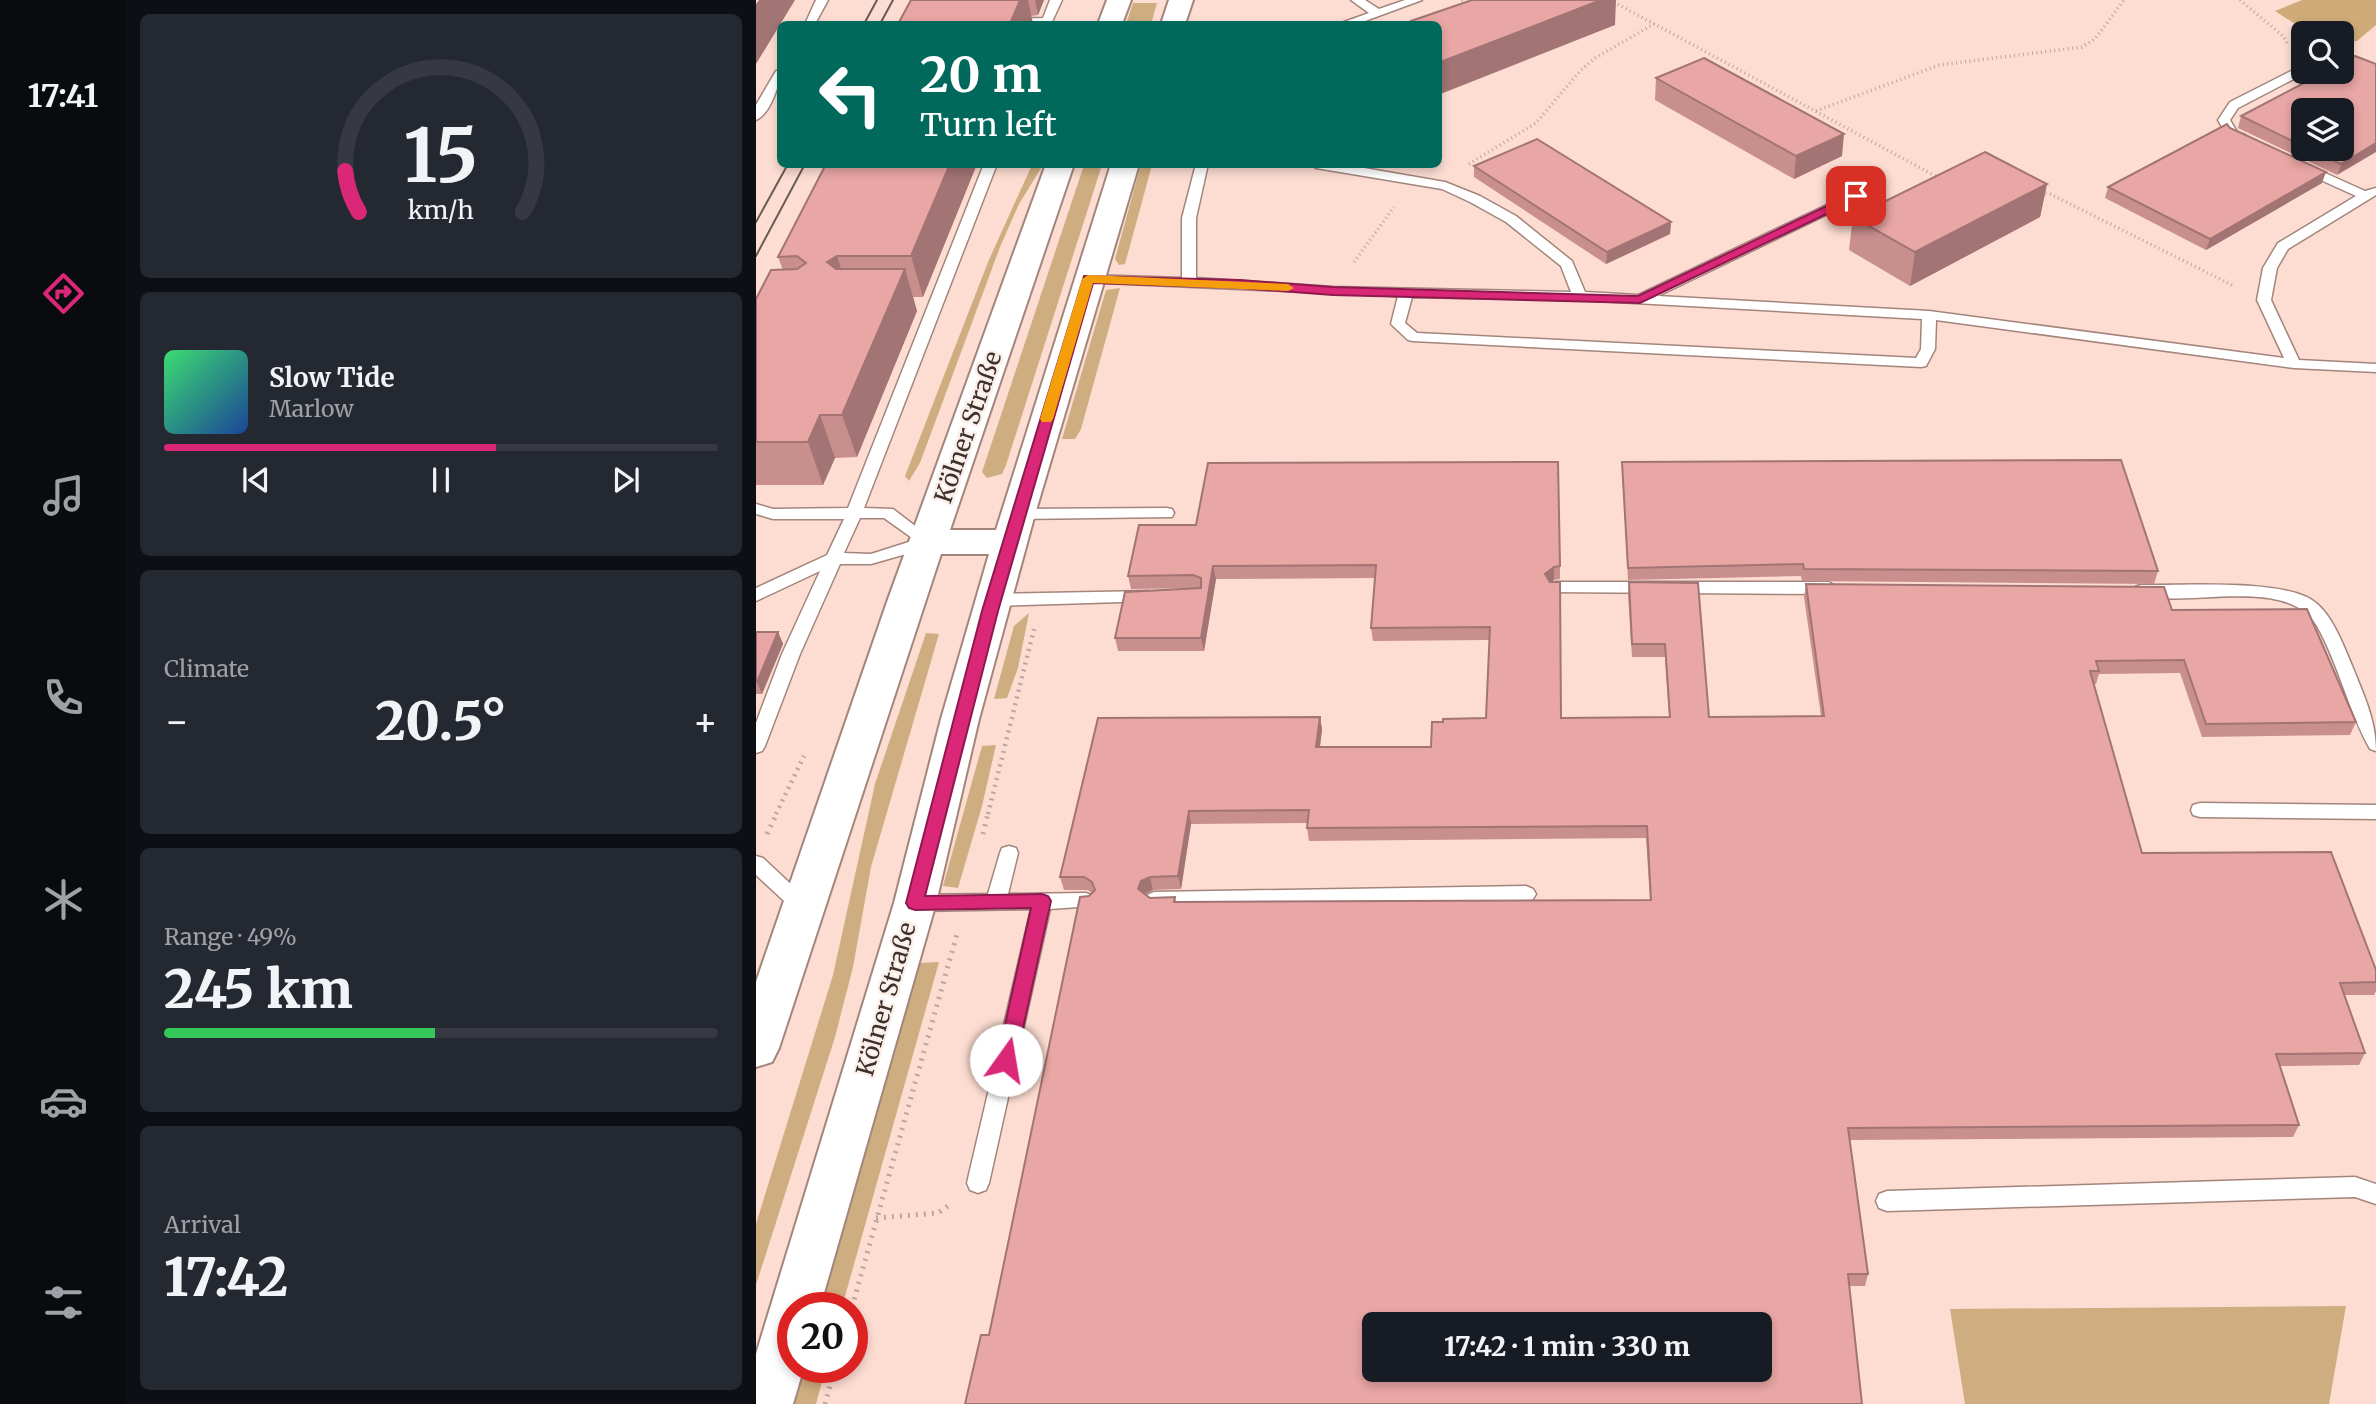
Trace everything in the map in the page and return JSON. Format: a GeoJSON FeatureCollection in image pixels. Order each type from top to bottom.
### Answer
{"type":"FeatureCollection","features":[{"type":"Feature","properties":{"kind":"main road"},"geometry":{"type":"LineString","coordinates":[[1111,21],[1119,0]]}},
{"type":"Feature","properties":{"kind":"main road"},"geometry":{"type":"LineString","coordinates":[[1174,21],[1181,0]]}},
{"type":"Feature","properties":{"kind":"main road","name":"Kölner Straße"},"geometry":{"type":"LineString","coordinates":[[756,1048],[905,601],[1059,168]]}},
{"type":"Feature","properties":{"kind":"main road","name":"Kölner Straße"},"geometry":{"type":"LineString","coordinates":[[799,1292],[915,903],[954,744],[1014,528],[1124,168]]}},
{"type":"Feature","properties":{"kind":"main road"},"geometry":{"type":"LineString","coordinates":[[928,542],[1014,528]]}},
{"type":"Feature","properties":{"kind":"main road"},"geometry":{"type":"LineString","coordinates":[[767,1404],[777,1370]]}},
{"type":"Feature","properties":{"kind":"lane"},"geometry":{"type":"LineString","coordinates":[[812,21],[822,0]]}},
{"type":"Feature","properties":{"kind":"lane"},"geometry":{"type":"LineString","coordinates":[[1047,21],[1056,0]]}},
{"type":"Feature","properties":{"kind":"lane"},"geometry":{"type":"LineString","coordinates":[[1357,0],[1377,13]]}},
{"type":"Feature","properties":{"kind":"lane"},"geometry":{"type":"LineString","coordinates":[[1356,21],[1416,0]]}},
{"type":"Feature","properties":{"kind":"lane"},"geometry":{"type":"LineString","coordinates":[[2256,145],[2232,134],[2224,121],[2234,105],[2291,75]]}},
{"type":"Feature","properties":{"kind":"lane"},"geometry":{"type":"LineString","coordinates":[[756,116],[777,79]]}},
{"type":"Feature","properties":{"kind":"lane"},"geometry":{"type":"LineString","coordinates":[[2293,162],[2371,193]]}},
{"type":"Feature","properties":{"kind":"lane"},"geometry":{"type":"LineString","coordinates":[[757,743],[791,654],[854,513],[930,304],[988,168]]}},
{"type":"Feature","properties":{"kind":"lane"},"geometry":{"type":"LineString","coordinates":[[1189,282],[1189,218],[1201,168]]}},
{"type":"Feature","properties":{"kind":"lane"},"geometry":{"type":"LineString","coordinates":[[1337,168],[1445,186],[1475,199],[1511,219],[1567,264],[1580,296]]}},
{"type":"Feature","properties":{"kind":"lane"},"geometry":{"type":"LineString","coordinates":[[1640,300],[1879,184]]}},
{"type":"Feature","properties":{"kind":"lane"},"geometry":{"type":"LineString","coordinates":[[2294,364],[2264,300],[2270,268],[2283,246],[2371,193]]}},
{"type":"Feature","properties":{"kind":"lane"},"geometry":{"type":"LineString","coordinates":[[1088,279],[1333,291],[1580,296],[1929,315],[2294,364],[2376,368]]}},
{"type":"Feature","properties":{"kind":"lane"},"geometry":{"type":"LineString","coordinates":[[1406,293],[1398,324],[1413,337],[1921,363],[1928,349],[1929,315]]}},
{"type":"Feature","properties":{"kind":"lane"},"geometry":{"type":"LineString","coordinates":[[756,509],[773,514],[887,513],[928,542]]}},
{"type":"Feature","properties":{"kind":"lane"},"geometry":{"type":"LineString","coordinates":[[1014,528],[1166,513]]}},
{"type":"Feature","properties":{"kind":"lane"},"geometry":{"type":"LineString","coordinates":[[756,596],[834,558],[872,559],[928,542]]}},
{"type":"Feature","properties":{"kind":"lane"},"geometry":{"type":"LineString","coordinates":[[1556,588],[1840,588]]}},
{"type":"Feature","properties":{"kind":"lane"},"geometry":{"type":"LineString","coordinates":[[2119,591],[2267,592],[2301,600],[2315,611],[2328,633],[2376,744]]}},
{"type":"Feature","properties":{"kind":"lane"},"geometry":{"type":"LineString","coordinates":[[994,600],[1167,596]]}},
{"type":"Feature","properties":{"kind":"lane"},"geometry":{"type":"LineString","coordinates":[[2200,810],[2376,812]]}},
{"type":"Feature","properties":{"kind":"lane"},"geometry":{"type":"LineString","coordinates":[[996,902],[1009,853]]}},
{"type":"Feature","properties":{"kind":"lane"},"geometry":{"type":"LineString","coordinates":[[756,863],[804,908]]}},
{"type":"Feature","properties":{"kind":"lane"},"geometry":{"type":"LineString","coordinates":[[1154,900],[1526,894]]}},
{"type":"Feature","properties":{"kind":"lane"},"geometry":{"type":"LineString","coordinates":[[978,1183],[1042,901]]}},
{"type":"Feature","properties":{"kind":"lane"},"geometry":{"type":"LineString","coordinates":[[915,903],[1086,901]]}},
{"type":"Feature","properties":{"kind":"lane"},"geometry":{"type":"LineString","coordinates":[[1887,1201],[2355,1187],[2376,1194]]}},
{"type":"Feature","properties":{"kind":"path"},"geometry":{"type":"LineString","coordinates":[[1462,0],[1473,6]]}},
{"type":"Feature","properties":{"kind":"path"},"geometry":{"type":"LineString","coordinates":[[1610,0],[1937,177],[1950,179]]}},
{"type":"Feature","properties":{"kind":"path"},"geometry":{"type":"LineString","coordinates":[[1815,111],[1939,65],[2082,47],[2095,39],[2124,0]]}},
{"type":"Feature","properties":{"kind":"path"},"geometry":{"type":"LineString","coordinates":[[2240,0],[2283,36],[2291,48]]}},
{"type":"Feature","properties":{"kind":"path"},"geometry":{"type":"LineString","coordinates":[[1445,186],[1467,165],[1536,123],[1573,78],[1595,58],[1654,24]]}},
{"type":"Feature","properties":{"kind":"path"},"geometry":{"type":"LineString","coordinates":[[1333,291],[1412,182]]}},
{"type":"Feature","properties":{"kind":"path"},"geometry":{"type":"LineString","coordinates":[[2038,192],[2050,194],[2264,300]]}},
{"type":"Feature","properties":{"kind":"path"},"geometry":{"type":"LineString","coordinates":[[856,1292],[966,902],[1041,599]]}},
{"type":"Feature","properties":{"kind":"path"},"geometry":{"type":"LineString","coordinates":[[876,1218],[938,1213],[978,1183]]}},
{"type":"Feature","properties":{"kind":"path"},"geometry":{"type":"LineString","coordinates":[[825,1404],[831,1383]]}},
{"type":"Feature","properties":{"kind":"shaded area"},"geometry":{"type":"Polygon","coordinates":[[[2302,0],[2376,0],[2376,25],[2354,41],[2354,21],[2291,21],[2275,11],[2302,0]]]}},
{"type":"Feature","properties":{"kind":"shaded area"},"geometry":{"type":"Polygon","coordinates":[[[1133,3],[1157,3],[1152,21],[1127,21],[1133,3]]]}},
{"type":"Feature","properties":{"kind":"shaded area"},"geometry":{"type":"Polygon","coordinates":[[[1031,168],[1041,168],[1019,204],[1000,247],[920,463],[909,481],[905,476],[988,262],[1031,168]]]}},
{"type":"Feature","properties":{"kind":"shaded area"},"geometry":{"type":"Polygon","coordinates":[[[1083,168],[1101,168],[1006,465],[1002,474],[987,478],[982,472],[1083,168]]]}},
{"type":"Feature","properties":{"kind":"shaded area"},"geometry":{"type":"Polygon","coordinates":[[[1140,168],[1151,168],[1125,264],[1119,265],[1115,259],[1140,168]]]}},
{"type":"Feature","properties":{"kind":"shaded area"},"geometry":{"type":"Polygon","coordinates":[[[1120,288],[1081,429],[1075,439],[1062,439],[1106,290],[1120,288]]]}},
{"type":"Feature","properties":{"kind":"shaded area"},"geometry":{"type":"Polygon","coordinates":[[[1029,613],[1018,668],[1007,698],[994,699],[1014,626],[1029,613]]]}},
{"type":"Feature","properties":{"kind":"shaded area"},"geometry":{"type":"Polygon","coordinates":[[[926,633],[939,634],[871,867],[853,967],[835,1037],[756,1285],[756,1224],[833,975],[875,784],[926,633]]]}},
{"type":"Feature","properties":{"kind":"shaded area"},"geometry":{"type":"Polygon","coordinates":[[[996,745],[982,806],[958,888],[943,886],[982,746],[996,745]]]}},
{"type":"Feature","properties":{"kind":"shaded area"},"geometry":{"type":"Polygon","coordinates":[[[939,962],[846,1292],[824,1292],[920,963],[939,962]]]}},
{"type":"Feature","properties":{"kind":"shaded area"},"geometry":{"type":"Polygon","coordinates":[[[2346,1306],[2329,1404],[1965,1404],[1950,1309],[2346,1306]]]}},
{"type":"Feature","properties":{"kind":"shaded area"},"geometry":{"type":"Polygon","coordinates":[[[799,1383],[822,1383],[816,1404],[793,1404],[799,1383]]]}},
{"type":"Feature","properties":{"kind":"building"},"geometry":{"type":"Polygon","coordinates":[[[911,0],[1020,0],[1011,21],[900,21],[911,0]]]}},
{"type":"Feature","properties":{"kind":"building"},"geometry":{"type":"Polygon","coordinates":[[[1472,0],[1601,0],[1442,61],[1442,21],[1411,21],[1472,0]]]}},
{"type":"Feature","properties":{"kind":"building"},"geometry":{"type":"Polygon","coordinates":[[[2354,57],[2376,64],[2376,143],[2354,156],[2354,98],[2291,98],[2291,140],[2241,116],[2302,84],[2354,84],[2354,57]]]}},
{"type":"Feature","properties":{"kind":"building"},"geometry":{"type":"Polygon","coordinates":[[[1704,58],[1844,134],[1796,156],[1656,78],[1704,58]]]}},
{"type":"Feature","properties":{"kind":"building"},"geometry":{"type":"Polygon","coordinates":[[[2227,124],[2230,128],[2291,156],[2291,161],[2302,161],[2326,172],[2210,239],[2108,187],[2227,124]]]}},
{"type":"Feature","properties":{"kind":"building"},"geometry":{"type":"Polygon","coordinates":[[[1537,139],[1671,222],[1607,252],[1474,166],[1537,139]]]}},
{"type":"Feature","properties":{"kind":"building"},"geometry":{"type":"Polygon","coordinates":[[[1985,152],[2047,184],[1915,252],[1853,217],[1985,152]]]}},
{"type":"Feature","properties":{"kind":"building"},"geometry":{"type":"Polygon","coordinates":[[[824,168],[948,168],[911,256],[837,256],[827,262],[836,269],[905,269],[842,415],[820,415],[808,442],[756,442],[756,299],[771,270],[797,269],[806,263],[797,256],[778,257],[824,168]]]}},
{"type":"Feature","properties":{"kind":"building"},"geometry":{"type":"Polygon","coordinates":[[[2121,460],[2158,571],[1804,569],[1803,564],[1628,568],[1622,462],[2121,460]]]}},
{"type":"Feature","properties":{"kind":"building"},"geometry":{"type":"Polygon","coordinates":[[[1558,462],[1560,566],[1545,574],[1550,582],[1560,582],[1561,718],[1670,717],[1665,644],[1632,644],[1629,582],[1698,583],[1709,717],[1824,716],[1806,584],[2164,587],[2172,610],[2307,609],[2356,722],[2206,724],[2184,660],[2096,661],[2099,671],[2090,671],[2142,853],[2331,852],[2376,970],[2376,982],[2340,983],[2365,1053],[2276,1054],[2299,1125],[1848,1128],[1868,1274],[1848,1274],[1862,1404],[965,1404],[981,1335],[989,1335],[1080,897],[1089,896],[1095,890],[1092,882],[1084,877],[1060,877],[1098,718],[1320,717],[1316,747],[1431,747],[1432,722],[1443,722],[1443,719],[1486,718],[1490,627],[1371,628],[1376,565],[1213,566],[1201,638],[1115,638],[1125,592],[1201,588],[1201,578],[1193,575],[1128,576],[1139,525],[1196,525],[1208,463],[1558,462]],[[1309,810],[1189,811],[1178,876],[1150,877],[1141,881],[1138,889],[1150,898],[1175,897],[1174,902],[1651,900],[1647,826],[1307,828],[1309,810]]]}},
{"type":"Feature","properties":{"kind":"building"},"geometry":{"type":"Polygon","coordinates":[[[756,632],[778,632],[757,682],[756,682],[756,632]]]}},
{"type":"Feature","properties":{"kind":"tram line"},"geometry":{"type":"LineString","coordinates":[[866,21],[877,0]]}},
{"type":"Feature","properties":{"kind":"tram line"},"geometry":{"type":"LineString","coordinates":[[882,21],[893,0]]}},
{"type":"Feature","properties":{"kind":"tram line"},"geometry":{"type":"LineString","coordinates":[[756,222],[786,168]]}},
{"type":"Feature","properties":{"kind":"tram line"},"geometry":{"type":"LineString","coordinates":[[756,256],[803,168]]}},
{"type":"Feature","properties":{"kind":"slow traffic"},"geometry":{"type":"LineString","coordinates":[[1047,419],[1088,279],[1288,288]]}},
{"type":"Feature","properties":{"kind":"route"},"geometry":{"type":"LineString","coordinates":[[1006,1060],[1042,901],[915,903],[960,719],[1088,279],[1240,284],[1333,291],[1580,296],[1640,300],[1856,196]]}}]}
